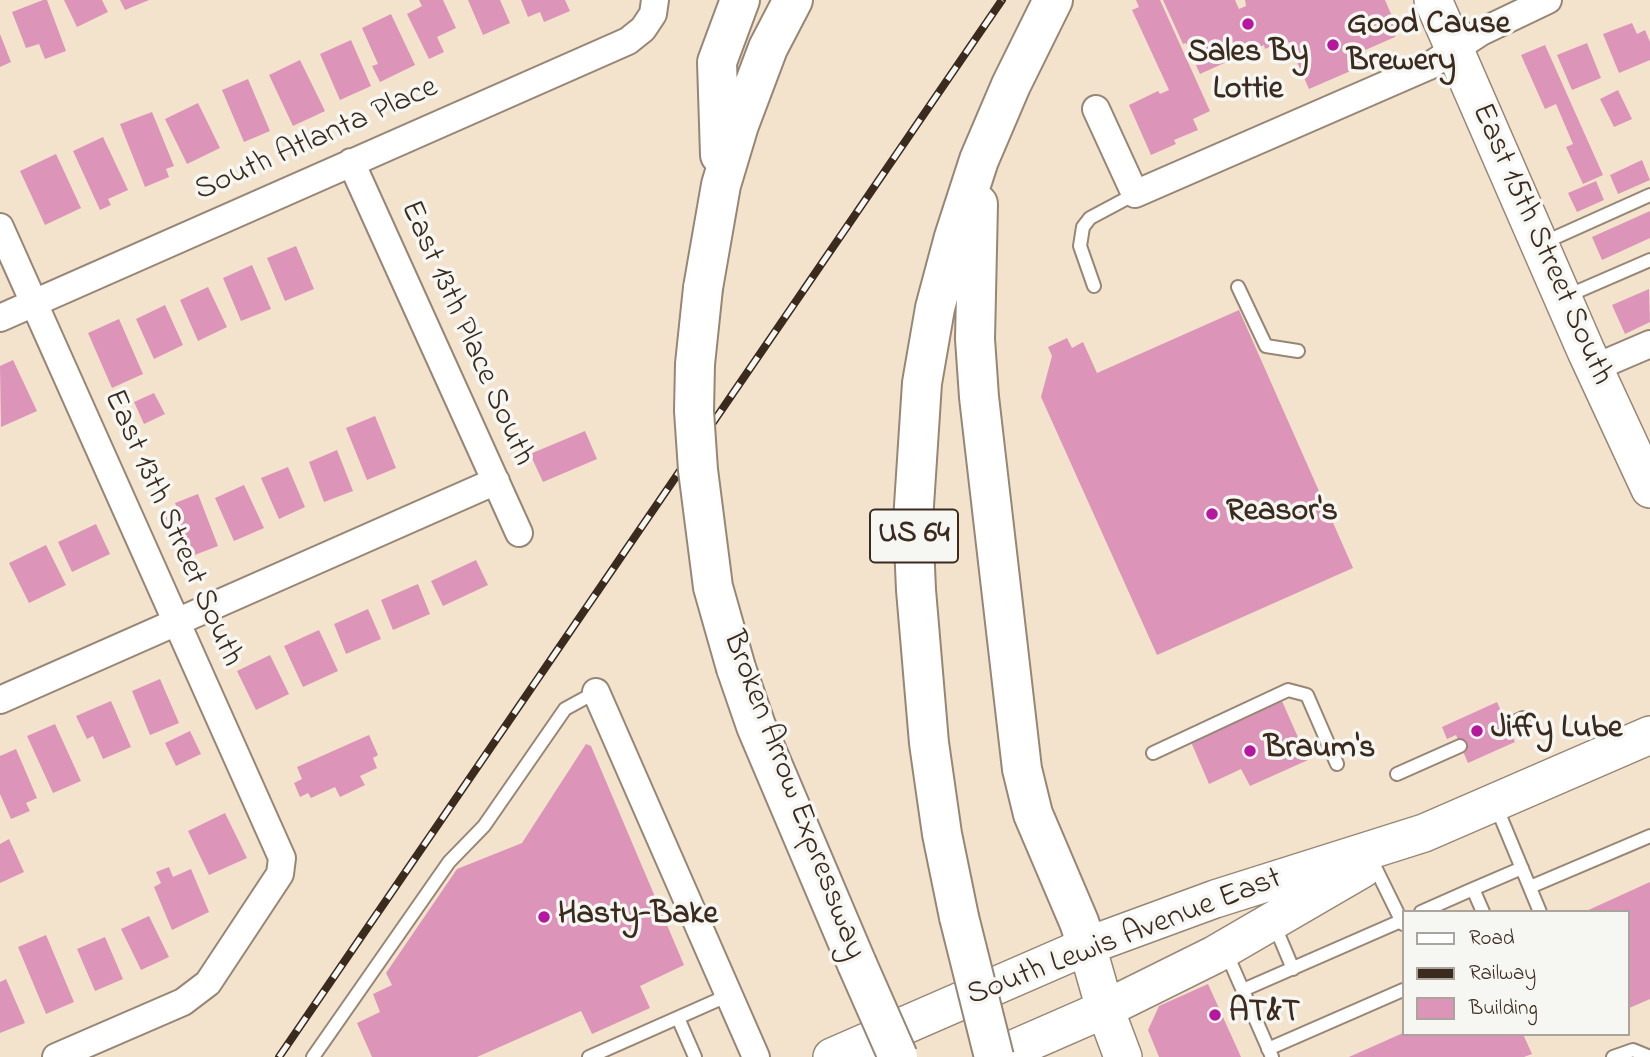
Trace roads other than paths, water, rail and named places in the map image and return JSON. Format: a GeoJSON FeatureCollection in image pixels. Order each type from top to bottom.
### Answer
{"type":"FeatureCollection","features":[{"type":"Feature","properties":{"kind":"highway"},"geometry":{"type":"LineString","coordinates":[[721,185],[717,62],[740,0]]}},
{"type":"Feature","properties":{"kind":"highway","name":"Broken Arrow Expressway"},"geometry":{"type":"LineString","coordinates":[[793,0],[768,48],[739,125],[721,185],[703,288],[694,376],[698,470],[713,587],[756,726],[898,1057]]}},
{"type":"Feature","properties":{"kind":"highway","name":"US 64"},"geometry":{"type":"LineString","coordinates":[[994,1057],[942,834],[929,743],[913,521],[922,383],[933,321],[954,237],[979,160],[1011,85],[1054,0]]}},
{"type":"Feature","properties":{"kind":"highway"},"geometry":{"type":"LineString","coordinates":[[979,160],[975,339],[979,397],[1022,769],[1033,814],[1087,946]]}},
{"type":"Feature","properties":{"kind":"street","name":"East 15th Street South"},"geometry":{"type":"LineString","coordinates":[[1433,0],[1594,368],[1650,489]]}},
{"type":"Feature","properties":{"kind":"street"},"geometry":{"type":"LineString","coordinates":[[1096,109],[1135,194],[1404,78],[1429,66],[1518,6],[1548,0]]}},
{"type":"Feature","properties":{"kind":"street","name":"South Atlanta Place"},"geometry":{"type":"LineString","coordinates":[[0,317],[628,41],[643,29],[654,7]]}},
{"type":"Feature","properties":{"kind":"street","name":"East 13th Place South"},"geometry":{"type":"LineString","coordinates":[[351,162],[519,533]]}},
{"type":"Feature","properties":{"kind":"street","name":"East 13th Street South"},"geometry":{"type":"LineString","coordinates":[[0,228],[282,858],[280,874],[208,983],[183,1002],[56,1057]]}},
{"type":"Feature","properties":{"kind":"street"},"geometry":{"type":"LineString","coordinates":[[1594,368],[1650,344]]}},
{"type":"Feature","properties":{"kind":"street"},"geometry":{"type":"LineString","coordinates":[[0,700],[496,481]]}},
{"type":"Feature","properties":{"kind":"street"},"geometry":{"type":"LineString","coordinates":[[596,692],[756,1057]]}},
{"type":"Feature","properties":{"kind":"street","name":"South Lewis Avenue East"},"geometry":{"type":"LineString","coordinates":[[832,1057],[1087,946],[1203,904],[1423,833],[1650,735]]}},
{"type":"Feature","properties":{"kind":"street","name":"South Lewis Avenue East"},"geometry":{"type":"LineString","coordinates":[[994,1057],[1105,1009],[1225,948],[1423,833]]}},
{"type":"Feature","properties":{"kind":"street"},"geometry":{"type":"LineString","coordinates":[[1087,946],[1105,1009],[1123,1057]]}},
{"type":"Feature","properties":{"kind":"lane"},"geometry":{"type":"LineString","coordinates":[[1094,286],[1080,246],[1083,227],[1090,218],[1135,194]]}},
{"type":"Feature","properties":{"kind":"lane"},"geometry":{"type":"LineString","coordinates":[[1540,245],[1650,195]]}},
{"type":"Feature","properties":{"kind":"lane"},"geometry":{"type":"LineString","coordinates":[[1563,298],[1650,260]]}},
{"type":"Feature","properties":{"kind":"lane"},"geometry":{"type":"LineString","coordinates":[[1238,287],[1266,346],[1298,351]]}},
{"type":"Feature","properties":{"kind":"lane"},"geometry":{"type":"LineString","coordinates":[[1153,753],[1287,690],[1307,695],[1337,764]]}},
{"type":"Feature","properties":{"kind":"lane"},"geometry":{"type":"LineString","coordinates":[[313,1057],[449,862],[484,825],[565,709],[596,692]]}},
{"type":"Feature","properties":{"kind":"lane"},"geometry":{"type":"LineString","coordinates":[[1508,725],[1523,718]]}},
{"type":"Feature","properties":{"kind":"lane"},"geometry":{"type":"LineString","coordinates":[[1397,774],[1460,746]]}},
{"type":"Feature","properties":{"kind":"lane"},"geometry":{"type":"LineString","coordinates":[[1494,803],[1540,910]]}},
{"type":"Feature","properties":{"kind":"lane"},"geometry":{"type":"LineString","coordinates":[[1530,887],[1650,835]]}},
{"type":"Feature","properties":{"kind":"lane"},"geometry":{"type":"LineString","coordinates":[[1373,863],[1402,919]]}},
{"type":"Feature","properties":{"kind":"lane"},"geometry":{"type":"LineString","coordinates":[[1426,910],[1522,868]]}},
{"type":"Feature","properties":{"kind":"lane"},"geometry":{"type":"LineString","coordinates":[[1473,889],[1482,910]]}},
{"type":"Feature","properties":{"kind":"lane"},"geometry":{"type":"LineString","coordinates":[[1273,920],[1293,969]]}},
{"type":"Feature","properties":{"kind":"lane"},"geometry":{"type":"LineString","coordinates":[[1243,990],[1402,921]]}},
{"type":"Feature","properties":{"kind":"lane"},"geometry":{"type":"LineString","coordinates":[[1225,948],[1270,1053],[1402,990]]}},
{"type":"Feature","properties":{"kind":"lane"},"geometry":{"type":"LineString","coordinates":[[589,1057],[729,995]]}},
{"type":"Feature","properties":{"kind":"lane"},"geometry":{"type":"LineString","coordinates":[[678,1018],[695,1057]]}},
{"type":"Feature","properties":{"kind":"lane"},"geometry":{"type":"LineString","coordinates":[[620,1043],[627,1057]]}},
{"type":"Feature","properties":{"kind":"lane"},"geometry":{"type":"LineString","coordinates":[[1614,1057],[1633,1050],[1650,1057]]}},
{"type":"Feature","properties":{"kind":"railway"},"geometry":{"type":"LineString","coordinates":[[279,1057],[1002,0]]}},
{"type":"Feature","properties":{"kind":"place","name":"Sales By Lottie"},"geometry":{"type":"Point","coordinates":[1248,24]}},
{"type":"Feature","properties":{"kind":"place","name":"Good Cause Brewery"},"geometry":{"type":"Point","coordinates":[1333,45]}},
{"type":"Feature","properties":{"kind":"place","name":"Reasor's"},"geometry":{"type":"Point","coordinates":[1212,514]}},
{"type":"Feature","properties":{"kind":"place","name":"Jiffy Lube"},"geometry":{"type":"Point","coordinates":[1477,731]}},
{"type":"Feature","properties":{"kind":"place","name":"Braum's"},"geometry":{"type":"Point","coordinates":[1250,751]}},
{"type":"Feature","properties":{"kind":"place","name":"Hasty-Bake"},"geometry":{"type":"Point","coordinates":[544,917]}},
{"type":"Feature","properties":{"kind":"place","name":"AT&T"},"geometry":{"type":"Point","coordinates":[1215,1015]}}]}
